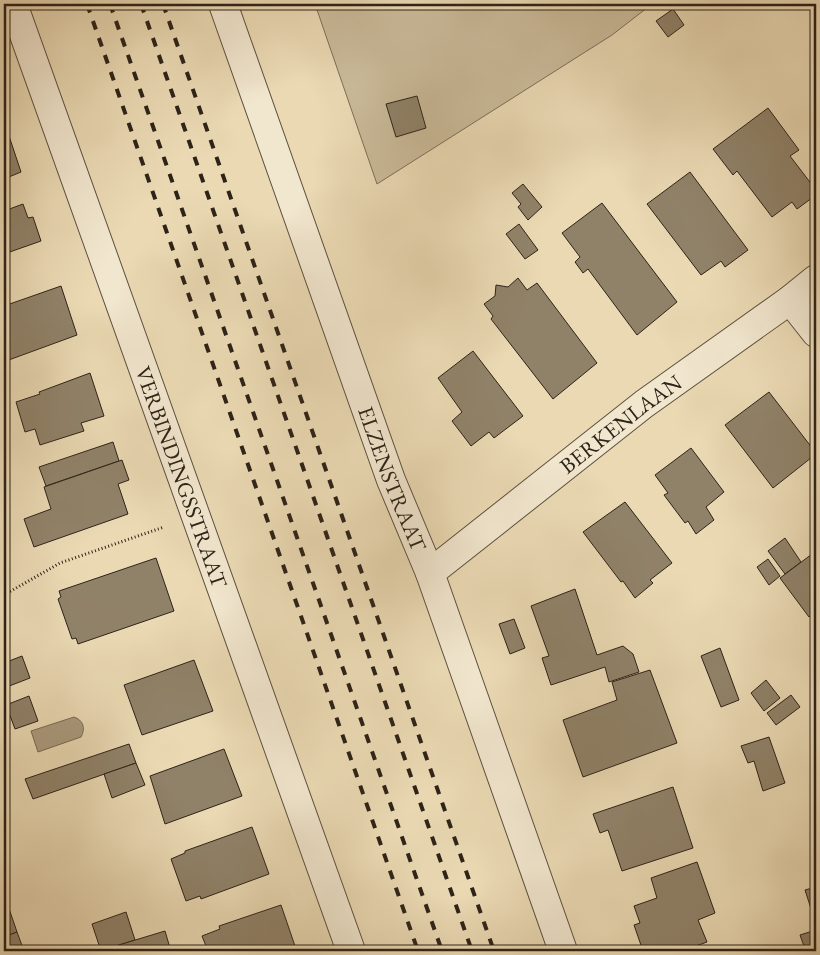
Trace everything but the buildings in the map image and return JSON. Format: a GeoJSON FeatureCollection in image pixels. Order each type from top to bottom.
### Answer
{"type":"FeatureCollection","features":[{"type":"Feature","properties":{"kind":"street","name":"VERBINDINGSSTRAAT"},"geometry":{"type":"LineString","coordinates":[[13,4],[351,951]]}},
{"type":"Feature","properties":{"kind":"street","name":"ELZENSTRAAT"},"geometry":{"type":"LineString","coordinates":[[223,4],[391,480],[430,573],[563,951]]}},
{"type":"Feature","properties":{"kind":"street","name":"BERKENLAAN"},"geometry":{"type":"LineString","coordinates":[[430,573],[644,404],[790,300],[816,279]]}},
{"type":"Feature","properties":{"kind":"street"},"geometry":{"type":"LineString","coordinates":[[790,300],[816,333]]}},
{"type":"Feature","properties":{"kind":"path"},"geometry":{"type":"LineString","coordinates":[[4,595],[60,564],[196,516]]}},
{"type":"Feature","properties":{"kind":"shaded area"},"geometry":{"type":"Polygon","coordinates":[[[315,4],[652,4],[612,35],[377,184],[315,4]]]}},
{"type":"Feature","properties":{"kind":"shaded area"},"geometry":{"type":"Polygon","coordinates":[[[74,717],[80,720],[83,725],[81,737],[38,752],[31,731],[74,717]]]}},
{"type":"Feature","properties":{"kind":"railway"},"geometry":{"type":"LineString","coordinates":[[87,4],[418,951]]}},
{"type":"Feature","properties":{"kind":"railway"},"geometry":{"type":"LineString","coordinates":[[110,4],[442,951]]}},
{"type":"Feature","properties":{"kind":"railway"},"geometry":{"type":"LineString","coordinates":[[141,4],[472,951]]}},
{"type":"Feature","properties":{"kind":"railway"},"geometry":{"type":"LineString","coordinates":[[163,4],[494,951]]}}]}
